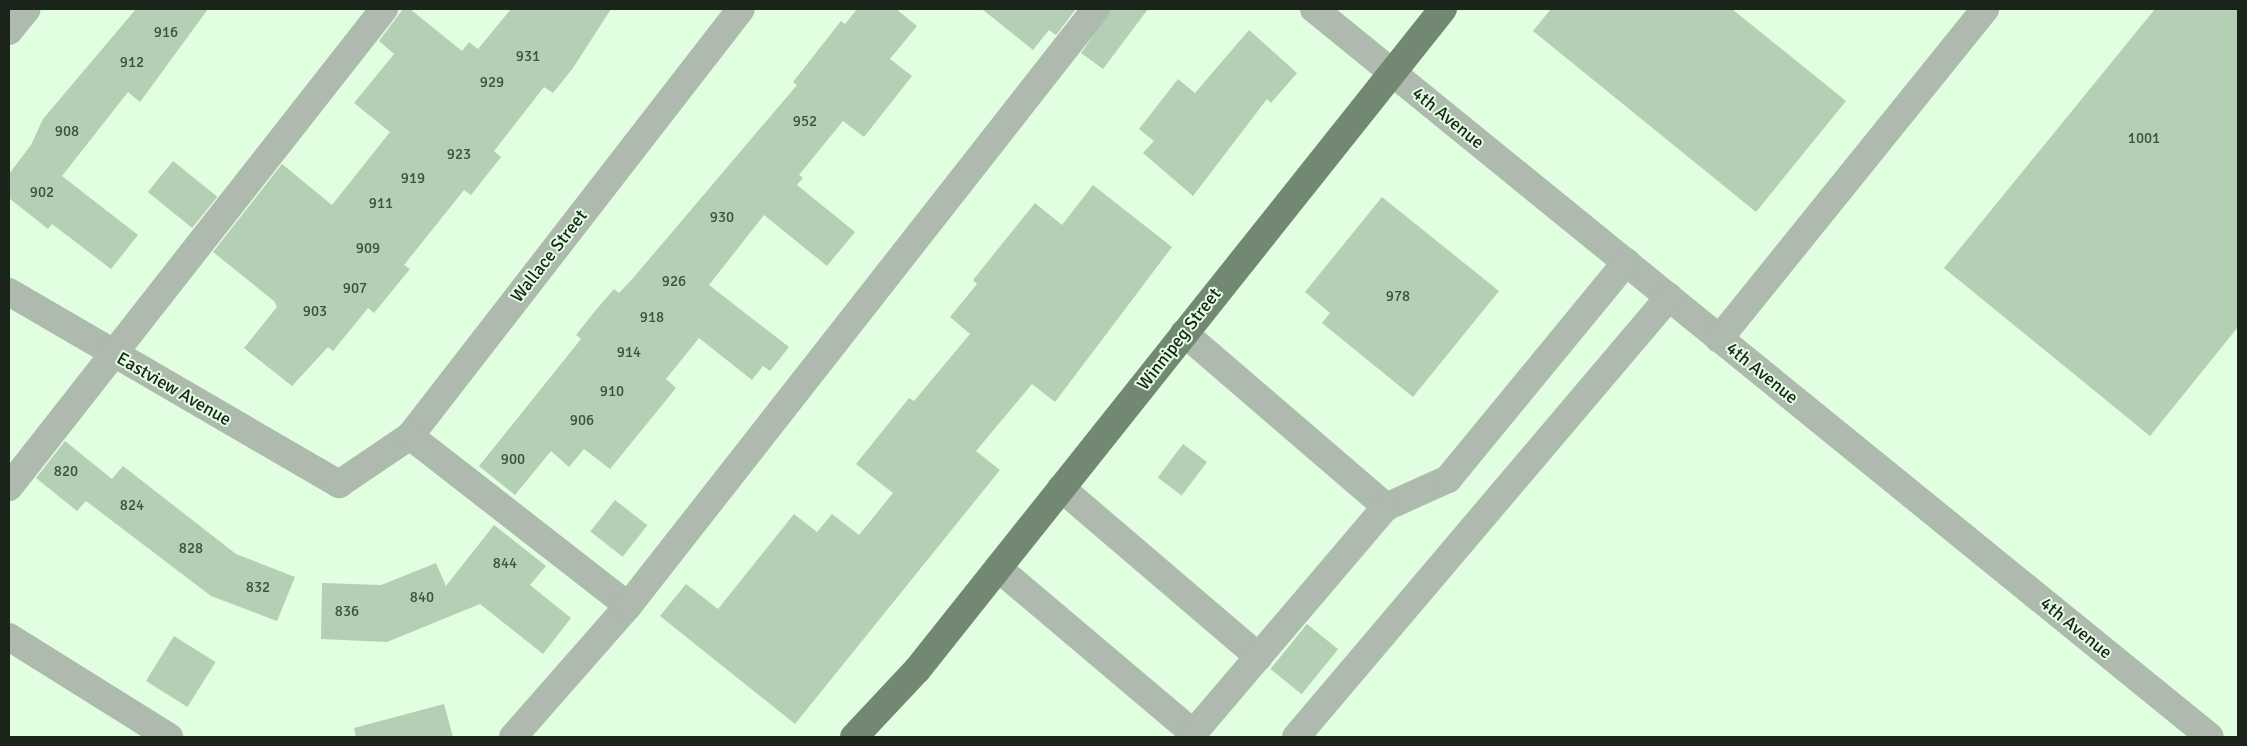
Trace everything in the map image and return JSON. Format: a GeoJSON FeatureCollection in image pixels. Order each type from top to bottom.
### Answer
{"type":"FeatureCollection","features":[{"type":"Feature","properties":{"kind":"main road","name":"Winnipeg Street"},"geometry":{"type":"LineString","coordinates":[[872,737],[917,670],[1184,332],[1443,9]]}},
{"type":"Feature","properties":{"kind":"main road","name":"Winnipeg Street"},"geometry":{"type":"LineString","coordinates":[[854,737],[917,670]]}},
{"type":"Feature","properties":{"kind":"street"},"geometry":{"type":"LineString","coordinates":[[9,31],[27,9]]}},
{"type":"Feature","properties":{"kind":"street"},"geometry":{"type":"LineString","coordinates":[[9,487],[384,9]]}},
{"type":"Feature","properties":{"kind":"street","name":"Wallace Street"},"geometry":{"type":"LineString","coordinates":[[339,484],[410,436],[740,9]]}},
{"type":"Feature","properties":{"kind":"street"},"geometry":{"type":"LineString","coordinates":[[514,737],[628,606],[1096,9]]}},
{"type":"Feature","properties":{"kind":"street","name":"4th Avenue"},"geometry":{"type":"LineString","coordinates":[[1314,9],[2210,737]]}},
{"type":"Feature","properties":{"kind":"street"},"geometry":{"type":"LineString","coordinates":[[1720,339],[1985,9]]}},
{"type":"Feature","properties":{"kind":"street"},"geometry":{"type":"LineString","coordinates":[[998,568],[1192,735],[1386,507],[1448,479],[1626,262]]}},
{"type":"Feature","properties":{"kind":"street","name":"Eastview Avenue"},"geometry":{"type":"LineString","coordinates":[[9,292],[339,484]]}},
{"type":"Feature","properties":{"kind":"street"},"geometry":{"type":"LineString","coordinates":[[1296,737],[1669,297]]}},
{"type":"Feature","properties":{"kind":"street"},"geometry":{"type":"LineString","coordinates":[[1184,332],[1386,507]]}},
{"type":"Feature","properties":{"kind":"street"},"geometry":{"type":"LineString","coordinates":[[410,436],[628,606]]}},
{"type":"Feature","properties":{"kind":"street"},"geometry":{"type":"LineString","coordinates":[[1061,488],[1259,657]]}},
{"type":"Feature","properties":{"kind":"street"},"geometry":{"type":"LineString","coordinates":[[9,637],[169,737]]}},
{"type":"Feature","properties":{"kind":"building"},"geometry":{"type":"Polygon","coordinates":[[[136,9],[208,9],[140,102],[128,92],[62,176],[138,235],[111,269],[52,224],[48,229],[9,198],[9,174],[31,145],[43,119],[136,9]]]}},
{"type":"Feature","properties":{"kind":"building"},"geometry":{"type":"Polygon","coordinates":[[[403,9],[410,9],[462,51],[469,42],[478,49],[511,9],[611,9],[573,68],[553,93],[544,87],[494,151],[501,157],[471,195],[464,190],[404,265],[410,269],[374,313],[368,308],[333,351],[328,347],[292,386],[244,348],[277,307],[274,301],[213,252],[282,164],[332,205],[390,132],[354,103],[394,54],[379,41],[403,9]]]}},
{"type":"Feature","properties":{"kind":"building"},"geometry":{"type":"Polygon","coordinates":[[[857,9],[896,9],[917,26],[890,59],[912,76],[864,137],[843,121],[799,175],[803,178],[797,185],[855,232],[827,266],[764,215],[709,285],[789,347],[770,371],[763,366],[752,380],[699,338],[666,379],[676,388],[610,469],[584,449],[569,467],[551,451],[515,495],[479,466],[581,339],[576,335],[595,311],[614,289],[619,293],[634,277],[797,85],[793,82],[841,21],[845,24],[857,9]]]}},
{"type":"Feature","properties":{"kind":"building"},"geometry":{"type":"Polygon","coordinates":[[[982,9],[1076,9],[1056,35],[1049,30],[1033,50],[982,9]]]}},
{"type":"Feature","properties":{"kind":"building"},"geometry":{"type":"Polygon","coordinates":[[[1111,9],[1148,9],[1103,69],[1081,53],[1111,9]]]}},
{"type":"Feature","properties":{"kind":"building"},"geometry":{"type":"Polygon","coordinates":[[[1551,9],[1732,9],[1846,101],[1756,212],[1533,31],[1551,9]]]}},
{"type":"Feature","properties":{"kind":"building"},"geometry":{"type":"Polygon","coordinates":[[[2155,9],[2238,9],[2238,327],[2150,436],[1944,268],[2155,9]]]}},
{"type":"Feature","properties":{"kind":"building"},"geometry":{"type":"Polygon","coordinates":[[[1249,30],[1297,73],[1271,103],[1267,99],[1193,196],[1143,153],[1154,141],[1139,129],[1178,79],[1195,93],[1249,30]]]}},
{"type":"Feature","properties":{"kind":"building"},"geometry":{"type":"Polygon","coordinates":[[[173,161],[217,197],[192,228],[148,192],[173,161]]]}},
{"type":"Feature","properties":{"kind":"building"},"geometry":{"type":"Polygon","coordinates":[[[1093,185],[1172,247],[1055,402],[1032,384],[976,451],[1000,470],[795,724],[660,616],[686,584],[718,609],[794,514],[817,532],[832,514],[859,535],[893,493],[856,464],[909,398],[914,401],[970,334],[950,317],[977,284],[973,280],[1035,203],[1062,225],[1093,185]]]}},
{"type":"Feature","properties":{"kind":"building"},"geometry":{"type":"Polygon","coordinates":[[[1382,197],[1499,291],[1413,397],[1322,323],[1330,313],[1305,292],[1382,197]]]}},
{"type":"Feature","properties":{"kind":"building"},"geometry":{"type":"Polygon","coordinates":[[[65,441],[112,479],[123,466],[236,554],[295,577],[277,621],[211,596],[86,501],[77,511],[36,478],[65,441]]]}},
{"type":"Feature","properties":{"kind":"building"},"geometry":{"type":"Polygon","coordinates":[[[1183,444],[1207,462],[1182,496],[1158,478],[1183,444]]]}},
{"type":"Feature","properties":{"kind":"building"},"geometry":{"type":"Polygon","coordinates":[[[615,500],[647,525],[623,557],[590,532],[615,500]]]}},
{"type":"Feature","properties":{"kind":"building"},"geometry":{"type":"Polygon","coordinates":[[[494,525],[546,566],[530,585],[571,618],[543,654],[480,604],[387,642],[321,639],[322,583],[381,585],[436,563],[446,586],[494,525]]]}},
{"type":"Feature","properties":{"kind":"building"},"geometry":{"type":"Polygon","coordinates":[[[1307,624],[1338,649],[1302,694],[1270,669],[1307,624]]]}},
{"type":"Feature","properties":{"kind":"building"},"geometry":{"type":"Polygon","coordinates":[[[174,636],[216,662],[187,707],[146,681],[174,636]]]}},
{"type":"Feature","properties":{"kind":"building"},"geometry":{"type":"Polygon","coordinates":[[[444,704],[453,737],[356,737],[354,728],[444,704]]]}}]}
